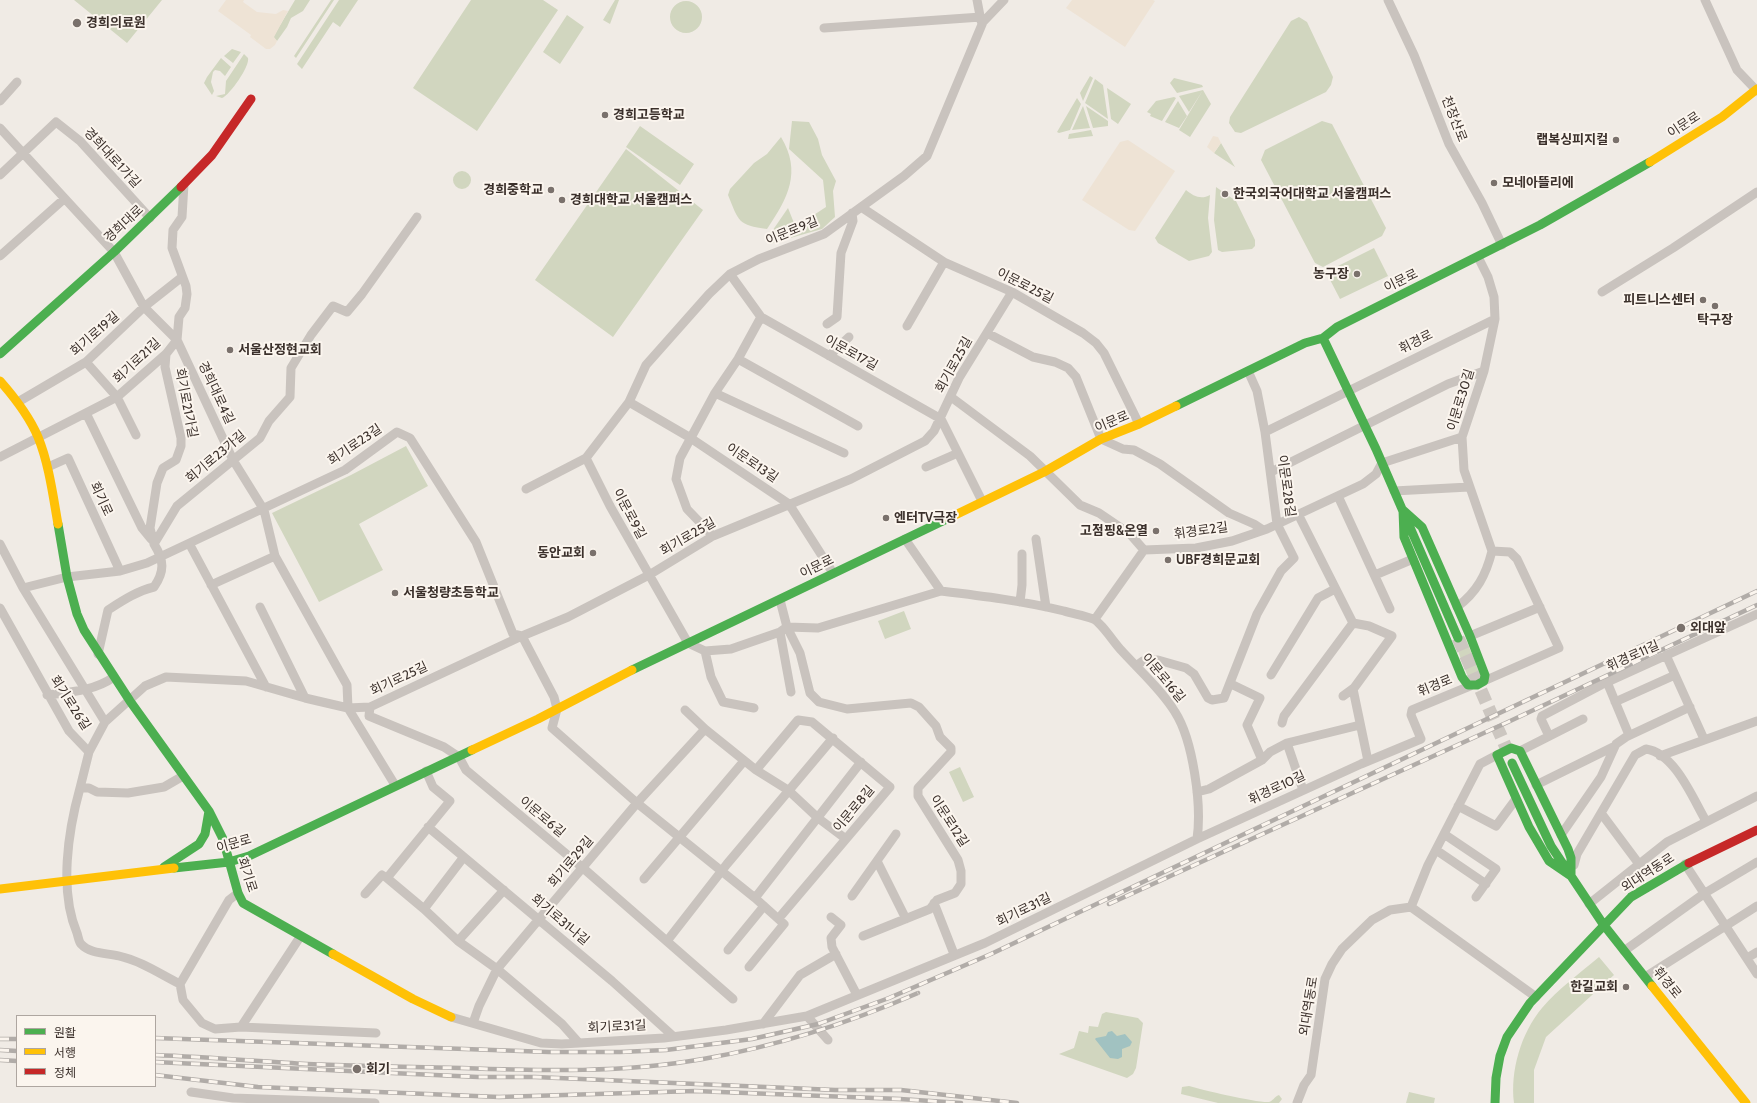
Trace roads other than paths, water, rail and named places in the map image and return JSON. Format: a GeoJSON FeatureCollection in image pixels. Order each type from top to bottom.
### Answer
{"type":"FeatureCollection","features":[{"type":"Feature","properties":{"kind":"main road","name":"이문로"},"geometry":{"type":"LineString","coordinates":[[0,889],[163,868],[191,867],[229,862],[249,856],[557,709],[632,670],[1044,472],[1101,439],[1139,424],[1305,343],[1323,338],[1337,327],[1502,245],[1622,180],[1728,112],[1757,90]]}},
{"type":"Feature","properties":{"kind":"main road","name":"경희대로"},"geometry":{"type":"LineString","coordinates":[[0,354],[114,252],[212,156],[251,99]]}},
{"type":"Feature","properties":{"kind":"main road"},"geometry":{"type":"LineString","coordinates":[[1323,338],[1349,390],[1382,463],[1458,638]]}},
{"type":"Feature","properties":{"kind":"main road","name":"회기로"},"geometry":{"type":"LineString","coordinates":[[0,381],[18,402],[38,437],[48,467],[67,577],[77,614],[98,654],[209,811],[223,839],[238,894],[243,903],[300,937],[349,962],[427,1007],[451,1017]]}},
{"type":"Feature","properties":{"kind":"main road"},"geometry":{"type":"LineString","coordinates":[[1403,510],[1422,527],[1470,636],[1485,673],[1484,681],[1477,685],[1470,686],[1462,677],[1404,537],[1403,510]]}},
{"type":"Feature","properties":{"kind":"main road"},"geometry":{"type":"LineString","coordinates":[[1511,748],[1520,751],[1570,855],[1571,876],[1549,861],[1529,827],[1497,755],[1511,748]]}},
{"type":"Feature","properties":{"kind":"main road","name":"휘경로"},"geometry":{"type":"LineString","coordinates":[[1512,763],[1550,846],[1589,904],[1624,951],[1746,1103]]}},
{"type":"Feature","properties":{"kind":"main road"},"geometry":{"type":"LineString","coordinates":[[163,868],[199,844],[205,834],[209,811]]}},
{"type":"Feature","properties":{"kind":"main road","name":"외대역동로"},"geometry":{"type":"LineString","coordinates":[[1495,1103],[1496,1074],[1502,1047],[1524,1009],[1579,953],[1603,924],[1632,896],[1685,864],[1757,830]]}},
{"type":"Feature","properties":{"kind":"street"},"geometry":{"type":"LineString","coordinates":[[824,28],[981,21],[977,0]]}},
{"type":"Feature","properties":{"kind":"street","name":"이문로9길"},"geometry":{"type":"LineString","coordinates":[[526,489],[586,458],[629,402],[646,365],[709,294],[730,274],[759,259],[824,234],[904,176],[927,156],[981,21],[1004,0]]}},
{"type":"Feature","properties":{"kind":"street","name":"천장산로"},"geometry":{"type":"LineString","coordinates":[[1388,0],[1414,55],[1449,144],[1482,203],[1502,245]]}},
{"type":"Feature","properties":{"kind":"street"},"geometry":{"type":"LineString","coordinates":[[1705,0],[1737,70],[1757,90]]}},
{"type":"Feature","properties":{"kind":"street"},"geometry":{"type":"LineString","coordinates":[[0,101],[17,82]]}},
{"type":"Feature","properties":{"kind":"street","name":"경희대로1가길"},"geometry":{"type":"LineString","coordinates":[[0,175],[56,122],[80,140],[150,218]]}},
{"type":"Feature","properties":{"kind":"street","name":"경희대로4길"},"geometry":{"type":"LineString","coordinates":[[0,128],[114,252],[144,307],[177,340],[233,460],[264,510],[275,556],[347,686],[348,708]]}},
{"type":"Feature","properties":{"kind":"street","name":"회기로21길"},"geometry":{"type":"LineString","coordinates":[[38,437],[117,397],[166,354],[177,340],[179,317],[185,308],[187,294],[172,248],[173,230],[182,217],[184,184]]}},
{"type":"Feature","properties":{"kind":"street"},"geometry":{"type":"LineString","coordinates":[[1602,292],[1673,248],[1756,193]]}},
{"type":"Feature","properties":{"kind":"street"},"geometry":{"type":"LineString","coordinates":[[0,256],[64,199]]}},
{"type":"Feature","properties":{"kind":"street","name":"이문로25길"},"geometry":{"type":"LineString","coordinates":[[861,207],[944,262],[1012,292],[1083,333],[1100,347],[1139,424]]}},
{"type":"Feature","properties":{"kind":"street"},"geometry":{"type":"LineString","coordinates":[[827,324],[837,317],[841,252],[853,221],[852,214]]}},
{"type":"Feature","properties":{"kind":"street","name":"회기로23가길"},"geometry":{"type":"LineString","coordinates":[[154,544],[177,506],[260,438],[269,421],[290,397],[291,368],[311,335],[333,306],[347,312],[362,294],[417,217]]}},
{"type":"Feature","properties":{"kind":"street","name":"이문로30길"},"geometry":{"type":"LineString","coordinates":[[1478,257],[1488,277],[1494,297],[1495,319],[1484,371],[1462,437],[1464,470],[1492,551]]}},
{"type":"Feature","properties":{"kind":"street"},"geometry":{"type":"LineString","coordinates":[[907,326],[944,262]]}},
{"type":"Feature","properties":{"kind":"street","name":"이문로17길"},"geometry":{"type":"LineString","coordinates":[[730,274],[761,317],[941,419]]}},
{"type":"Feature","properties":{"kind":"street","name":"회기로19길"},"geometry":{"type":"LineString","coordinates":[[18,402],[86,362],[144,307],[182,277]]}},
{"type":"Feature","properties":{"kind":"street","name":"회기로25길"},"geometry":{"type":"LineString","coordinates":[[130,701],[146,686],[166,677],[246,681],[305,698],[348,708],[370,707],[522,636],[568,617],[649,575],[713,536],[851,479],[917,445],[931,436],[941,419],[960,378],[1012,292]]}},
{"type":"Feature","properties":{"kind":"street"},"geometry":{"type":"LineString","coordinates":[[713,536],[687,509],[676,479],[680,458],[689,438],[714,393],[738,359],[761,317]]}},
{"type":"Feature","properties":{"kind":"street","name":"휘경로"},"geometry":{"type":"LineString","coordinates":[[1265,432],[1495,319]]}},
{"type":"Feature","properties":{"kind":"street"},"geometry":{"type":"LineString","coordinates":[[987,333],[1033,357],[1055,362],[1068,368],[1076,378],[1101,439],[1123,449],[1134,450],[1164,466],[1229,514],[1254,524],[1263,530]]}},
{"type":"Feature","properties":{"kind":"street"},"geometry":{"type":"LineString","coordinates":[[829,356],[848,337]]}},
{"type":"Feature","properties":{"kind":"street","name":"회기로21가길"},"geometry":{"type":"LineString","coordinates":[[154,544],[150,528],[157,483],[163,468],[176,460],[181,446],[181,438],[165,367],[166,354]]}},
{"type":"Feature","properties":{"kind":"street"},"geometry":{"type":"LineString","coordinates":[[738,359],[858,426]]}},
{"type":"Feature","properties":{"kind":"street","name":"회기로21길"},"geometry":{"type":"LineString","coordinates":[[86,362],[117,397],[136,435]]}},
{"type":"Feature","properties":{"kind":"street","name":"이문로28길"},"geometry":{"type":"LineString","coordinates":[[1136,666],[1143,661],[1158,660],[1186,668],[1194,674],[1207,697],[1212,700],[1224,698],[1231,684],[1257,614],[1281,571],[1294,558],[1277,524],[1271,472],[1257,388],[1248,371]]}},
{"type":"Feature","properties":{"kind":"street"},"geometry":{"type":"LineString","coordinates":[[1271,472],[1448,384],[1484,371]]}},
{"type":"Feature","properties":{"kind":"street"},"geometry":{"type":"LineString","coordinates":[[714,393],[844,453]]}},
{"type":"Feature","properties":{"kind":"street"},"geometry":{"type":"LineString","coordinates":[[688,643],[706,651],[732,649],[784,630],[818,628],[941,591],[1020,602],[1095,619],[1144,550],[1130,534],[1099,513],[1080,505],[1044,472],[1030,456],[951,397]]}},
{"type":"Feature","properties":{"kind":"street","name":"이문로13길"},"geometry":{"type":"LineString","coordinates":[[629,402],[689,438],[789,504],[833,573]]}},
{"type":"Feature","properties":{"kind":"street"},"geometry":{"type":"LineString","coordinates":[[86,413],[142,528],[161,556],[162,576],[154,587],[146,589],[108,610],[98,654]]}},
{"type":"Feature","properties":{"kind":"street"},"geometry":{"type":"LineString","coordinates":[[941,419],[982,501]]}},
{"type":"Feature","properties":{"kind":"street","name":"회기로23길"},"geometry":{"type":"LineString","coordinates":[[67,577],[120,571],[147,563],[190,545],[210,533],[264,510],[345,470],[397,432],[410,438],[476,542],[513,634],[522,636],[554,697],[557,709]]}},
{"type":"Feature","properties":{"kind":"street"},"geometry":{"type":"LineString","coordinates":[[0,457],[38,437]]}},
{"type":"Feature","properties":{"kind":"street"},"geometry":{"type":"LineString","coordinates":[[1382,463],[1462,437]]}},
{"type":"Feature","properties":{"kind":"street"},"geometry":{"type":"LineString","coordinates":[[926,467],[958,453]]}},
{"type":"Feature","properties":{"kind":"street","name":"회기로"},"geometry":{"type":"LineString","coordinates":[[48,467],[68,458],[120,571]]}},
{"type":"Feature","properties":{"kind":"street","name":"이문로9길"},"geometry":{"type":"LineString","coordinates":[[586,458],[610,506],[688,643]]}},
{"type":"Feature","properties":{"kind":"street","name":"휘경로2길"},"geometry":{"type":"LineString","coordinates":[[1144,550],[1196,548],[1232,541],[1263,530],[1366,482],[1376,474],[1382,463]]}},
{"type":"Feature","properties":{"kind":"street"},"geometry":{"type":"LineString","coordinates":[[1394,491],[1469,487]]}},
{"type":"Feature","properties":{"kind":"street"},"geometry":{"type":"LineString","coordinates":[[1338,496],[1390,609]]}},
{"type":"Feature","properties":{"kind":"street"},"geometry":{"type":"LineString","coordinates":[[1298,514],[1353,623]]}},
{"type":"Feature","properties":{"kind":"street"},"geometry":{"type":"LineString","coordinates":[[905,539],[941,591]]}},
{"type":"Feature","properties":{"kind":"street"},"geometry":{"type":"LineString","coordinates":[[1036,539],[1046,607]]}},
{"type":"Feature","properties":{"kind":"street"},"geometry":{"type":"LineString","coordinates":[[0,544],[23,588],[84,691],[105,722]]}},
{"type":"Feature","properties":{"kind":"street"},"geometry":{"type":"LineString","coordinates":[[190,545],[266,687]]}},
{"type":"Feature","properties":{"kind":"street"},"geometry":{"type":"LineString","coordinates":[[1457,607],[1471,595],[1484,578],[1492,551],[1510,552],[1516,556],[1559,648],[1484,681]]}},
{"type":"Feature","properties":{"kind":"street"},"geometry":{"type":"LineString","coordinates":[[1020,602],[1022,585],[1022,554]]}},
{"type":"Feature","properties":{"kind":"street"},"geometry":{"type":"LineString","coordinates":[[211,585],[275,556]]}},
{"type":"Feature","properties":{"kind":"street"},"geometry":{"type":"LineString","coordinates":[[1375,575],[1413,559]]}},
{"type":"Feature","properties":{"kind":"street"},"geometry":{"type":"LineString","coordinates":[[23,588],[67,577]]}},
{"type":"Feature","properties":{"kind":"street"},"geometry":{"type":"LineString","coordinates":[[1271,675],[1318,598],[1335,588]]}},
{"type":"Feature","properties":{"kind":"street","name":"이문로12길"},"geometry":{"type":"LineString","coordinates":[[780,600],[791,692]]}},
{"type":"Feature","properties":{"kind":"street"},"geometry":{"type":"LineString","coordinates":[[260,606],[305,698]]}},
{"type":"Feature","properties":{"kind":"street"},"geometry":{"type":"LineString","coordinates":[[1470,636],[1540,607]]}},
{"type":"Feature","properties":{"kind":"street","name":"회기로26길"},"geometry":{"type":"LineString","coordinates":[[0,608],[47,695],[69,731],[89,752],[105,722],[130,701]]}},
{"type":"Feature","properties":{"kind":"street","name":"휘경로11길"},"geometry":{"type":"LineString","coordinates":[[1549,736],[1541,717],[1607,682],[1757,614]]}},
{"type":"Feature","properties":{"kind":"street","name":"이문로16길"},"geometry":{"type":"LineString","coordinates":[[1095,619],[1166,700],[1181,723],[1194,773],[1197,792],[1197,838]]}},
{"type":"Feature","properties":{"kind":"street"},"geometry":{"type":"LineString","coordinates":[[1342,696],[1353,689],[1392,636],[1369,626],[1353,623]]}},
{"type":"Feature","properties":{"kind":"street"},"geometry":{"type":"LineString","coordinates":[[1282,723],[1284,716],[1353,623]]}},
{"type":"Feature","properties":{"kind":"street","name":"이문로12길"},"geometry":{"type":"LineString","coordinates":[[784,630],[800,653],[810,693],[815,699],[823,703],[847,709],[911,703],[919,707],[936,726],[940,737],[951,748],[951,752],[918,788],[918,796],[958,860],[961,871],[961,884],[955,893],[937,900],[930,910],[862,936]]}},
{"type":"Feature","properties":{"kind":"street"},"geometry":{"type":"LineString","coordinates":[[706,651],[711,677],[723,702],[754,708]]}},
{"type":"Feature","properties":{"kind":"street"},"geometry":{"type":"LineString","coordinates":[[1666,655],[1704,740]]}},
{"type":"Feature","properties":{"kind":"street"},"geometry":{"type":"LineString","coordinates":[[1615,702],[1675,675]]}},
{"type":"Feature","properties":{"kind":"street"},"geometry":{"type":"LineString","coordinates":[[47,695],[84,691],[105,683],[114,677]]}},
{"type":"Feature","properties":{"kind":"street"},"geometry":{"type":"LineString","coordinates":[[1607,682],[1629,735]]}},
{"type":"Feature","properties":{"kind":"street"},"geometry":{"type":"LineString","coordinates":[[1231,684],[1260,698],[1247,725],[1262,760]]}},
{"type":"Feature","properties":{"kind":"street","name":"휘경로"},"geometry":{"type":"LineString","coordinates":[[1411,712],[1470,686]]}},
{"type":"Feature","properties":{"kind":"street"},"geometry":{"type":"LineString","coordinates":[[1353,689],[1368,761]]}},
{"type":"Feature","properties":{"kind":"street"},"geometry":{"type":"LineString","coordinates":[[370,707],[369,716],[444,747],[459,756]]}},
{"type":"Feature","properties":{"kind":"street"},"geometry":{"type":"LineString","coordinates":[[1536,785],[1613,747],[1629,735],[1690,707]]}},
{"type":"Feature","properties":{"kind":"street"},"geometry":{"type":"LineString","coordinates":[[348,708],[395,785]]}},
{"type":"Feature","properties":{"kind":"street"},"geometry":{"type":"LineString","coordinates":[[557,709],[552,728],[637,803],[779,918]]}},
{"type":"Feature","properties":{"kind":"street"},"geometry":{"type":"LineString","coordinates":[[685,710],[705,729],[744,761],[788,790],[818,818],[846,839]]}},
{"type":"Feature","properties":{"kind":"street","name":"휘경로10길"},"geometry":{"type":"LineString","coordinates":[[1197,838],[1368,761],[1421,739],[1411,712]]}},
{"type":"Feature","properties":{"kind":"street"},"geometry":{"type":"LineString","coordinates":[[1520,751],[1583,719]]}},
{"type":"Feature","properties":{"kind":"street","name":"이문로8길"},"geometry":{"type":"LineString","coordinates":[[749,966],[784,924],[779,918],[890,787],[812,722],[798,720],[756,770]]}},
{"type":"Feature","properties":{"kind":"street"},"geometry":{"type":"LineString","coordinates":[[1660,756],[1757,721]]}},
{"type":"Feature","properties":{"kind":"street"},"geometry":{"type":"LineString","coordinates":[[1197,792],[1209,789],[1262,760],[1270,752],[1287,744],[1360,725]]}},
{"type":"Feature","properties":{"kind":"street","name":"회기로29길"},"geometry":{"type":"LineString","coordinates":[[473,1022],[497,969],[637,803],[705,729]]}},
{"type":"Feature","properties":{"kind":"street"},"geometry":{"type":"LineString","coordinates":[[667,941],[788,790],[833,738]]}},
{"type":"Feature","properties":{"kind":"street"},"geometry":{"type":"LineString","coordinates":[[1287,744],[1303,790]]}},
{"type":"Feature","properties":{"kind":"street"},"geometry":{"type":"LineString","coordinates":[[1561,835],[1601,777],[1613,747]]}},
{"type":"Feature","properties":{"kind":"street"},"geometry":{"type":"LineString","coordinates":[[1571,876],[1577,854],[1600,813],[1635,755],[1646,749],[1660,756],[1679,773],[1706,821]]}},
{"type":"Feature","properties":{"kind":"street"},"geometry":{"type":"LineString","coordinates":[[89,752],[75,806],[66,880],[72,922],[81,944],[92,951],[137,961],[180,984]]}},
{"type":"Feature","properties":{"kind":"street"},"geometry":{"type":"LineString","coordinates":[[1497,755],[1480,764],[1425,871],[1411,907],[1536,996]]}},
{"type":"Feature","properties":{"kind":"street","name":"이문로6길"},"geometry":{"type":"LineString","coordinates":[[459,756],[466,770],[583,868],[733,999]]}},
{"type":"Feature","properties":{"kind":"street"},"geometry":{"type":"LineString","coordinates":[[644,879],[744,761]]}},
{"type":"Feature","properties":{"kind":"street"},"geometry":{"type":"LineString","coordinates":[[818,818],[861,762]]}},
{"type":"Feature","properties":{"kind":"street"},"geometry":{"type":"LineString","coordinates":[[387,878],[450,801],[433,787],[426,771]]}},
{"type":"Feature","properties":{"kind":"street"},"geometry":{"type":"LineString","coordinates":[[80,788],[89,788],[97,792],[128,793],[164,787],[183,776]]}},
{"type":"Feature","properties":{"kind":"street"},"geometry":{"type":"LineString","coordinates":[[1589,904],[1667,842],[1757,796]]}},
{"type":"Feature","properties":{"kind":"street"},"geometry":{"type":"LineString","coordinates":[[1458,806],[1496,826],[1516,799]]}},
{"type":"Feature","properties":{"kind":"street"},"geometry":{"type":"LineString","coordinates":[[1600,813],[1639,864]]}},
{"type":"Feature","properties":{"kind":"street","name":"이문로8길"},"geometry":{"type":"LineString","coordinates":[[755,898],[818,818]]}},
{"type":"Feature","properties":{"kind":"street","name":"회기로31나길"},"geometry":{"type":"LineString","coordinates":[[428,827],[463,858],[504,890],[612,981],[673,1036]]}},
{"type":"Feature","properties":{"kind":"street"},"geometry":{"type":"LineString","coordinates":[[852,896],[896,834]]}},
{"type":"Feature","properties":{"kind":"street"},"geometry":{"type":"LineString","coordinates":[[1444,834],[1495,868],[1495,872],[1476,897]]}},
{"type":"Feature","properties":{"kind":"street","name":"회기로31길"},"geometry":{"type":"LineString","coordinates":[[473,1022],[541,1043],[664,1038],[726,1030],[807,1016],[954,954],[985,943],[1197,838]]}},
{"type":"Feature","properties":{"kind":"street"},"geometry":{"type":"LineString","coordinates":[[1436,850],[1486,884]]}},
{"type":"Feature","properties":{"kind":"street"},"geometry":{"type":"LineString","coordinates":[[424,909],[463,858]]}},
{"type":"Feature","properties":{"kind":"street"},"geometry":{"type":"LineString","coordinates":[[877,861],[906,919]]}},
{"type":"Feature","properties":{"kind":"street"},"geometry":{"type":"LineString","coordinates":[[1624,951],[1705,894],[1757,862]]}},
{"type":"Feature","properties":{"kind":"street"},"geometry":{"type":"LineString","coordinates":[[1685,864],[1757,974]]}},
{"type":"Feature","properties":{"kind":"street"},"geometry":{"type":"LineString","coordinates":[[365,894],[382,875],[387,878],[424,909],[458,941],[497,969],[562,1024],[578,1042]]}},
{"type":"Feature","properties":{"kind":"street"},"geometry":{"type":"LineString","coordinates":[[458,941],[504,890]]}},
{"type":"Feature","properties":{"kind":"street"},"geometry":{"type":"LineString","coordinates":[[238,894],[229,900],[180,984],[183,1000],[202,1022],[215,1030],[241,1027],[376,1032]]}},
{"type":"Feature","properties":{"kind":"street"},"geometry":{"type":"LineString","coordinates":[[934,903],[954,954]]}},
{"type":"Feature","properties":{"kind":"street"},"geometry":{"type":"LineString","coordinates":[[728,950],[764,906]]}},
{"type":"Feature","properties":{"kind":"street"},"geometry":{"type":"LineString","coordinates":[[1645,977],[1757,906]]}},
{"type":"Feature","properties":{"kind":"street","name":"외대역동로"},"geometry":{"type":"LineString","coordinates":[[1297,1103],[1304,1085],[1311,1075],[1325,979],[1332,964],[1342,949],[1372,920],[1390,910],[1411,907]]}},
{"type":"Feature","properties":{"kind":"street"},"geometry":{"type":"LineString","coordinates":[[831,917],[841,925],[831,938],[832,947],[857,995]]}},
{"type":"Feature","properties":{"kind":"street"},"geometry":{"type":"LineString","coordinates":[[241,1027],[300,937]]}},
{"type":"Feature","properties":{"kind":"street"},"geometry":{"type":"LineString","coordinates":[[1747,958],[1757,952]]}},
{"type":"Feature","properties":{"kind":"street"},"geometry":{"type":"LineString","coordinates":[[763,1024],[800,975],[836,954]]}},
{"type":"Feature","properties":{"kind":"street"},"geometry":{"type":"LineString","coordinates":[[807,1016],[828,1040]]}},
{"type":"Feature","properties":{"kind":"street","name":"회기로"},"geometry":{"type":"LineString","coordinates":[[451,1017],[473,1022]]}},
{"type":"Feature","properties":{"kind":"street"},"geometry":{"type":"LineString","coordinates":[[191,1092],[235,1100],[375,1103]]}},
{"type":"Feature","properties":{"kind":"water"},"geometry":{"type":"Polygon","coordinates":[[[1112,1031],[1117,1036],[1125,1034],[1132,1042],[1130,1046],[1122,1049],[1122,1057],[1118,1059],[1110,1058],[1095,1039],[1106,1036],[1108,1032],[1112,1031]]]}},
{"type":"Feature","properties":{"kind":"tunnel"},"geometry":{"type":"LineString","coordinates":[[1458,638],[1511,759]]}},
{"type":"Feature","properties":{"kind":"railway"},"geometry":{"type":"LineString","coordinates":[[156,1038],[549,1052],[620,1052],[666,1050],[752,1039],[818,1024],[889,998],[991,954],[1757,591]]}},
{"type":"Feature","properties":{"kind":"railway"},"geometry":{"type":"LineString","coordinates":[[1109,904],[1508,722],[1757,605]]}},
{"type":"Feature","properties":{"kind":"railway"},"geometry":{"type":"LineString","coordinates":[[156,1055],[307,1064],[523,1070],[583,1070],[643,1067],[673,1064],[731,1054],[786,1040],[839,1024],[918,993]]}},
{"type":"Feature","properties":{"kind":"railway"},"geometry":{"type":"LineString","coordinates":[[0,1039],[16,1039]]}},
{"type":"Feature","properties":{"kind":"railway"},"geometry":{"type":"LineString","coordinates":[[0,1050],[16,1051]]}},
{"type":"Feature","properties":{"kind":"railway"},"geometry":{"type":"LineString","coordinates":[[0,1060],[16,1061]]}},
{"type":"Feature","properties":{"kind":"railway"},"geometry":{"type":"LineString","coordinates":[[156,1062],[478,1077],[535,1077],[835,1090],[901,1090],[1017,1103]]}},
{"type":"Feature","properties":{"kind":"railway"},"geometry":{"type":"LineString","coordinates":[[156,1075],[258,1087],[499,1097],[695,1091],[900,1099],[961,1103]]}},
{"type":"Feature","properties":{"kind":"place","name":"경희의료원"},"geometry":{"type":"Point","coordinates":[77,23]}},
{"type":"Feature","properties":{"kind":"place","name":"경희고등학교"},"geometry":{"type":"Point","coordinates":[605,115]}},
{"type":"Feature","properties":{"kind":"place","name":"랩복싱피지컬"},"geometry":{"type":"Point","coordinates":[1616,140]}},
{"type":"Feature","properties":{"kind":"place","name":"모네아뜰리에"},"geometry":{"type":"Point","coordinates":[1494,183]}},
{"type":"Feature","properties":{"kind":"place","name":"경희중학교"},"geometry":{"type":"Point","coordinates":[551,190]}},
{"type":"Feature","properties":{"kind":"place","name":"한국외국어대학교 서울캠퍼스"},"geometry":{"type":"Point","coordinates":[1225,194]}},
{"type":"Feature","properties":{"kind":"place","name":"경희대학교 서울캠퍼스"},"geometry":{"type":"Point","coordinates":[562,200]}},
{"type":"Feature","properties":{"kind":"place","name":"농구장"},"geometry":{"type":"Point","coordinates":[1357,274]}},
{"type":"Feature","properties":{"kind":"place","name":"피트니스센터"},"geometry":{"type":"Point","coordinates":[1703,300]}},
{"type":"Feature","properties":{"kind":"place","name":"탁구장"},"geometry":{"type":"Point","coordinates":[1715,306]}},
{"type":"Feature","properties":{"kind":"place","name":"서울산정현교회"},"geometry":{"type":"Point","coordinates":[230,350]}},
{"type":"Feature","properties":{"kind":"place","name":"엔터TV극장"},"geometry":{"type":"Point","coordinates":[886,518]}},
{"type":"Feature","properties":{"kind":"place","name":"고점핑&온열"},"geometry":{"type":"Point","coordinates":[1156,531]}},
{"type":"Feature","properties":{"kind":"place","name":"동안교회"},"geometry":{"type":"Point","coordinates":[593,553]}},
{"type":"Feature","properties":{"kind":"place","name":"UBF경희문교회"},"geometry":{"type":"Point","coordinates":[1168,560]}},
{"type":"Feature","properties":{"kind":"place","name":"서울청량초등학교"},"geometry":{"type":"Point","coordinates":[395,593]}},
{"type":"Feature","properties":{"kind":"place","name":"외대앞"},"geometry":{"type":"Point","coordinates":[1681,628]}},
{"type":"Feature","properties":{"kind":"place","name":"한길교회"},"geometry":{"type":"Point","coordinates":[1626,987]}},
{"type":"Feature","properties":{"kind":"place","name":"회기"},"geometry":{"type":"Point","coordinates":[357,1069]}}]}
